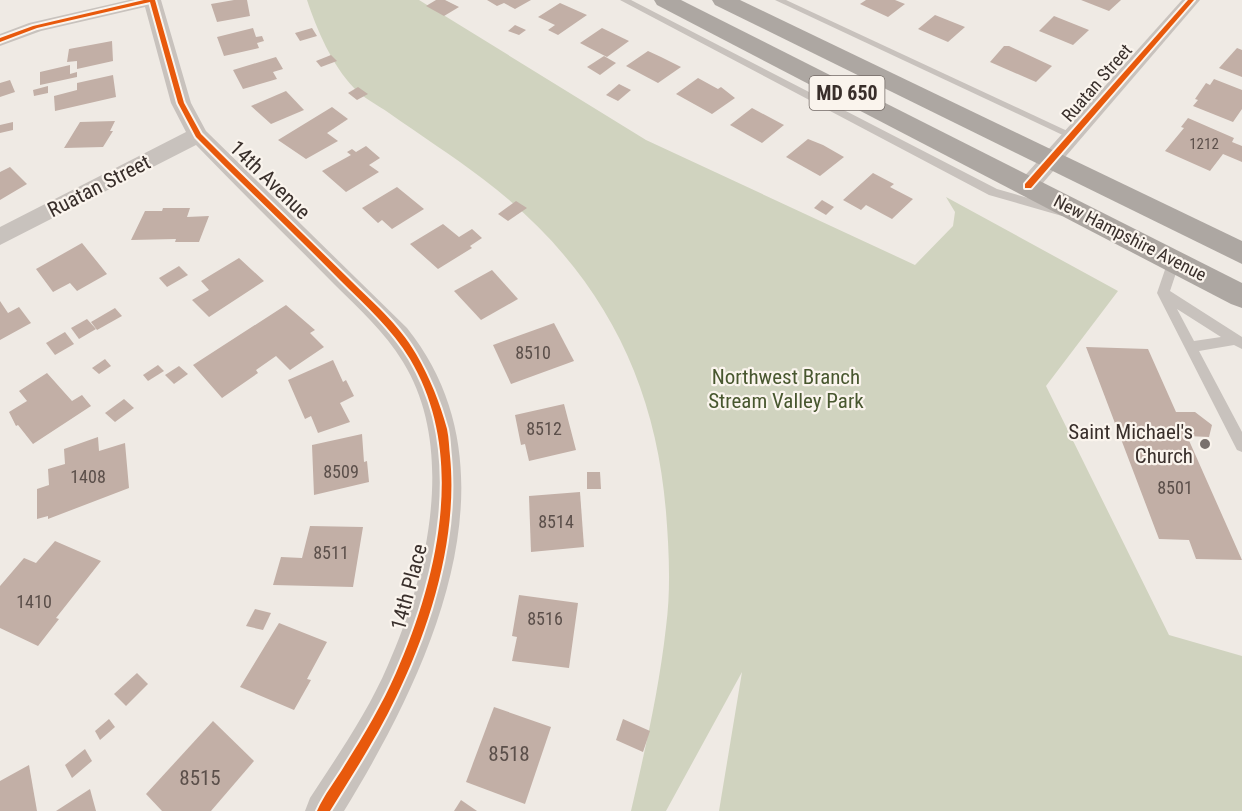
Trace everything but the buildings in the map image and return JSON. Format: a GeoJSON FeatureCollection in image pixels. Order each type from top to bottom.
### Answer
{"type":"FeatureCollection","features":[{"type":"Feature","properties":{"kind":"main road","name":"New Hampshire Avenue"},"geometry":{"type":"LineString","coordinates":[[665,0],[1242,296]]}},
{"type":"Feature","properties":{"kind":"main road","name":"New Hampshire Avenue"},"geometry":{"type":"LineString","coordinates":[[723,0],[1242,253]]}},
{"type":"Feature","properties":{"kind":"street"},"geometry":{"type":"LineString","coordinates":[[0,40],[35,27],[152,0]]}},
{"type":"Feature","properties":{"kind":"street","name":"14th Avenue"},"geometry":{"type":"LineString","coordinates":[[152,0],[181,103],[198,135],[386,321],[413,356]]}},
{"type":"Feature","properties":{"kind":"street","name":"Ruatan Street"},"geometry":{"type":"LineString","coordinates":[[1028,186],[1191,0]]}},
{"type":"Feature","properties":{"kind":"street","name":"Ruatan Street"},"geometry":{"type":"LineString","coordinates":[[0,237],[198,135]]}},
{"type":"Feature","properties":{"kind":"street","name":"14th Place"},"geometry":{"type":"LineString","coordinates":[[323,811],[359,754],[400,678],[429,591],[443,528],[448,467],[436,400],[413,356]]}},
{"type":"Feature","properties":{"kind":"lane"},"geometry":{"type":"LineString","coordinates":[[624,0],[993,192],[1100,223]]}},
{"type":"Feature","properties":{"kind":"lane"},"geometry":{"type":"LineString","coordinates":[[779,0],[1072,136]]}},
{"type":"Feature","properties":{"kind":"lane"},"geometry":{"type":"LineString","coordinates":[[1174,261],[1163,293],[1242,446]]}},
{"type":"Feature","properties":{"kind":"lane"},"geometry":{"type":"LineString","coordinates":[[1163,293],[1239,342]]}},
{"type":"Feature","properties":{"kind":"lane"},"geometry":{"type":"LineString","coordinates":[[1190,348],[1239,342]]}},
{"type":"Feature","properties":{"kind":"green space","name":"Northwest Branch Stream Valley Park"},"geometry":{"type":"Polygon","coordinates":[[[307,0],[419,0],[646,140],[915,265],[953,226],[955,212],[946,197],[1118,291],[1046,386],[1169,635],[1242,656],[1242,811],[719,811],[742,672],[666,811],[631,811],[660,674],[668,613],[669,584],[666,512],[660,461],[649,413],[633,368],[612,325],[587,285],[557,247],[523,212],[483,179],[358,92],[332,58],[320,35],[307,0]]]}},
{"type":"Feature","properties":{"kind":"cycle path"},"geometry":{"type":"LineString","coordinates":[[0,40],[35,27],[152,0],[181,103],[198,135],[389,325],[406,345],[432,392],[442,431],[447,473],[445,515],[428,600],[415,640],[392,694],[323,811]]}},
{"type":"Feature","properties":{"kind":"cycle path"},"geometry":{"type":"LineString","coordinates":[[1028,186],[1191,0]]}},
{"type":"Feature","properties":{"kind":"place","name":"Saint Michael's Church"},"geometry":{"type":"Point","coordinates":[1205,444]}}]}
